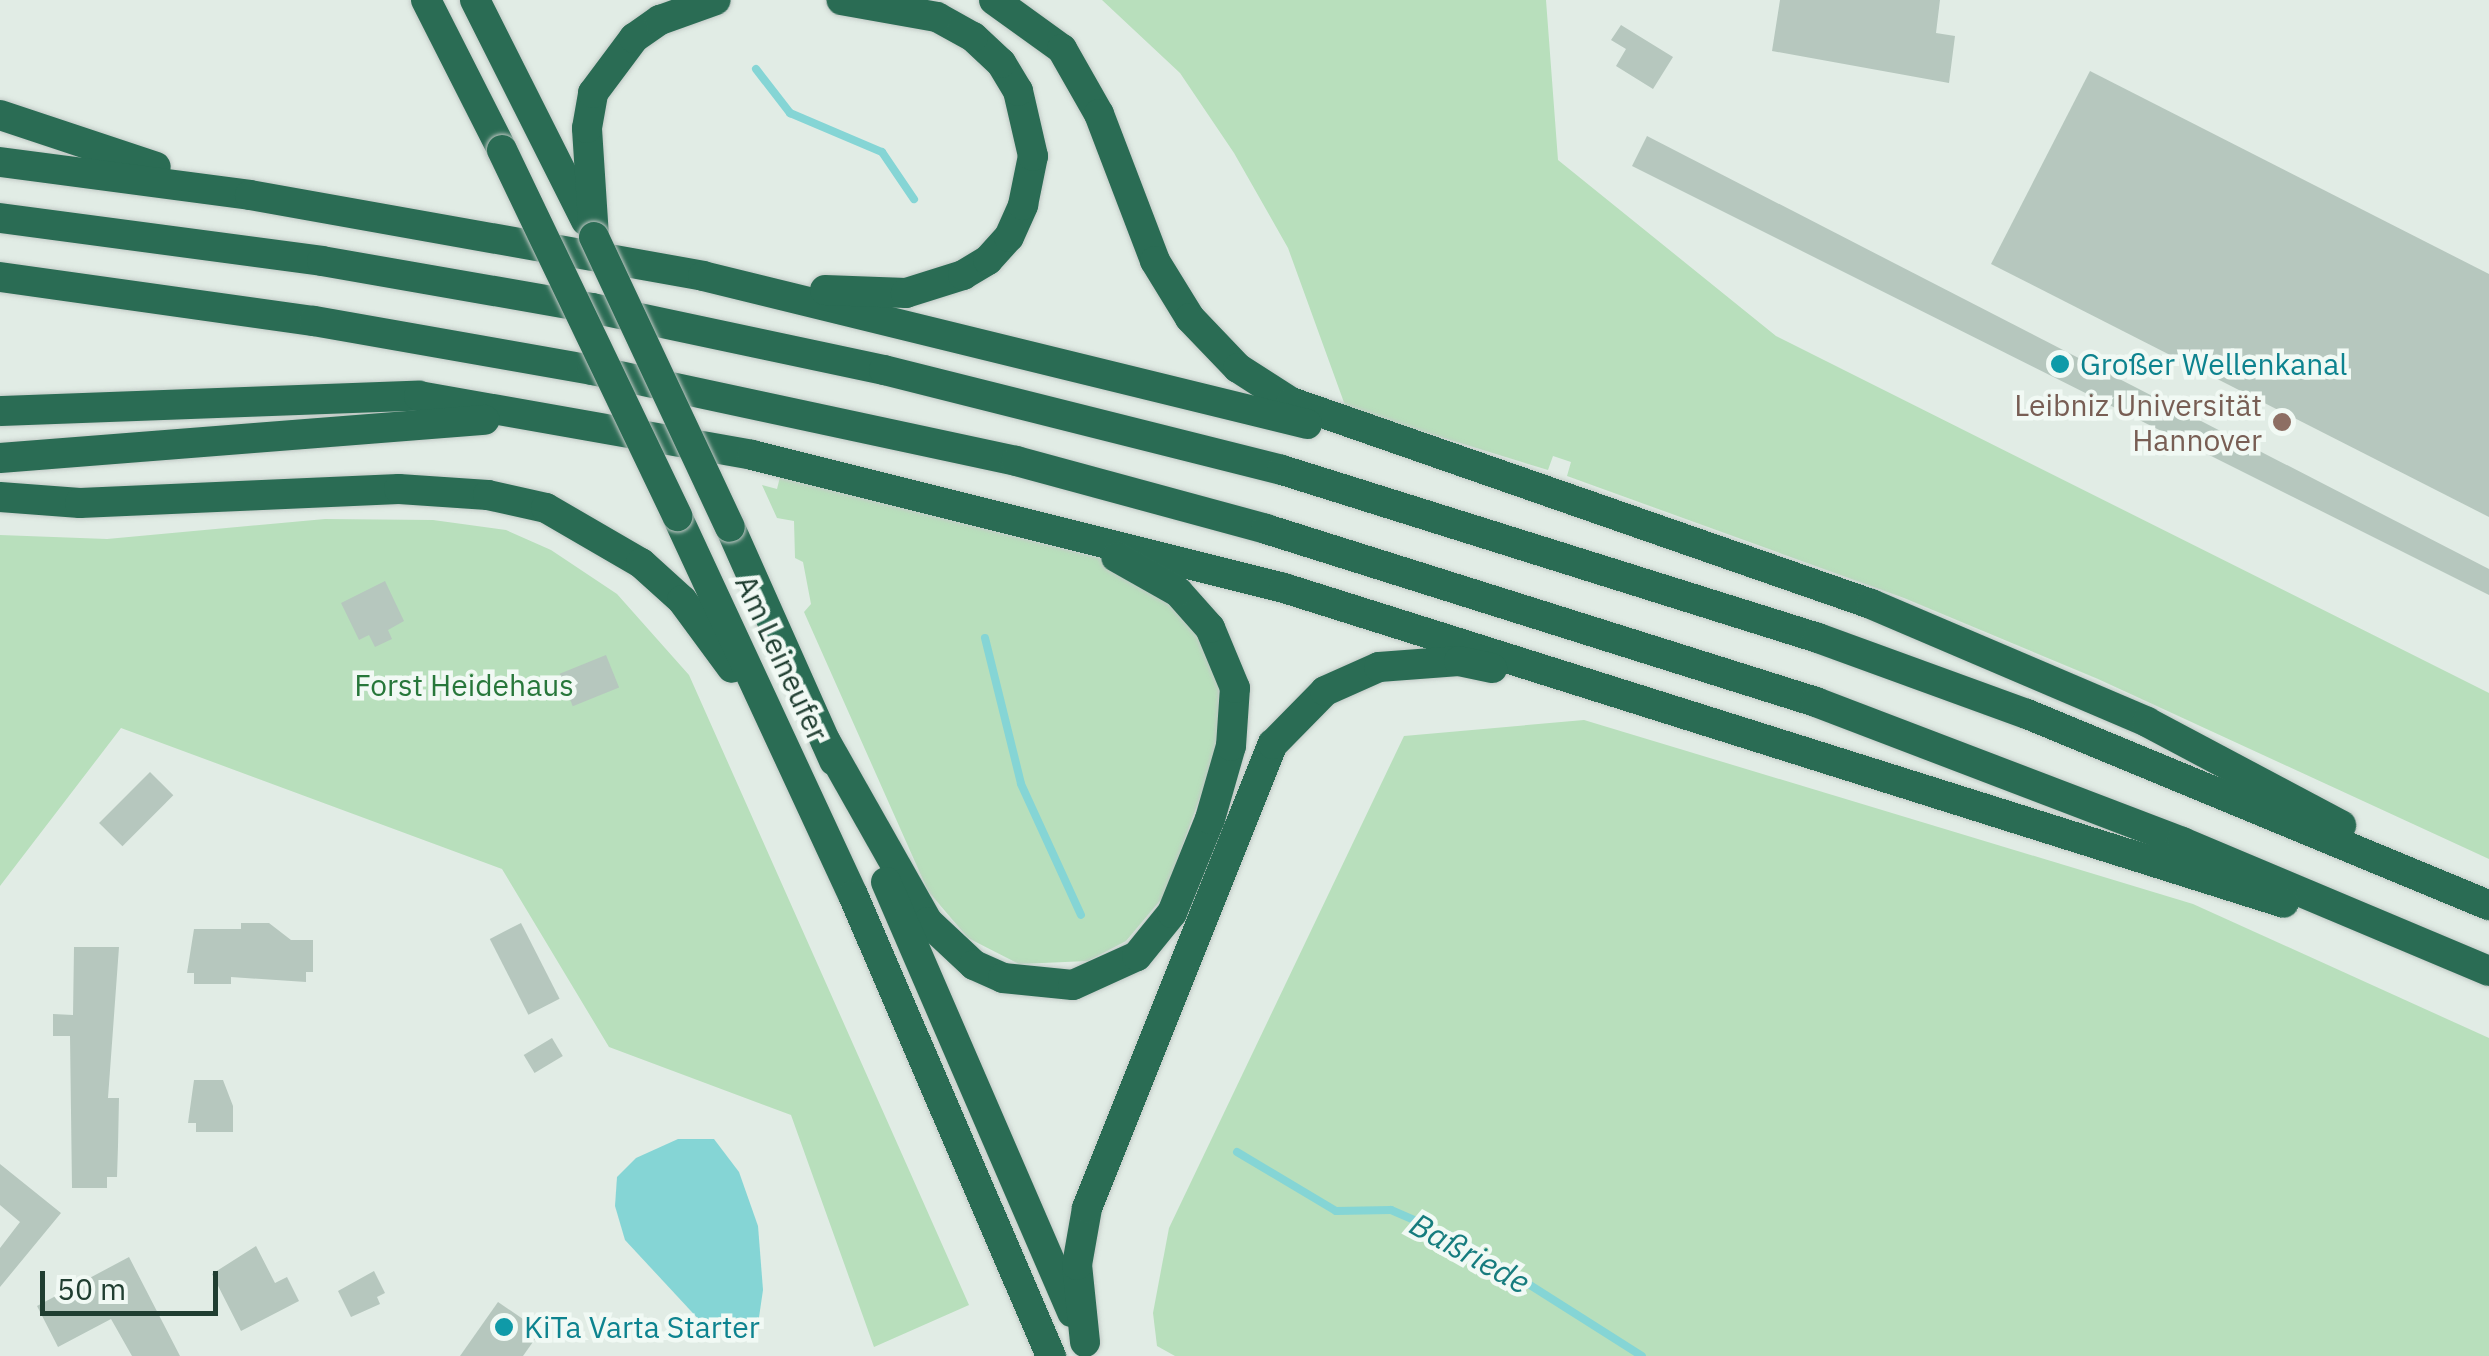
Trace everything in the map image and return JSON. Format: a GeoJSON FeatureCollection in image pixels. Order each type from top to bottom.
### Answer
{"type":"FeatureCollection","features":[{"type":"Feature","properties":{"kind":"highway","name":"Am Leineufer"},"geometry":{"type":"LineString","coordinates":[[426,0],[502,150],[786,749],[1051,1356]]}},
{"type":"Feature","properties":{"kind":"highway","name":"Am Leineufer"},"geometry":{"type":"LineString","coordinates":[[475,0],[594,237],[730,527],[1088,1349]]}},
{"type":"Feature","properties":{"kind":"highway"},"geometry":{"type":"LineString","coordinates":[[594,237],[588,166],[593,93],[610,62],[660,20],[716,0]]}},
{"type":"Feature","properties":{"kind":"highway"},"geometry":{"type":"LineString","coordinates":[[703,276],[844,292],[906,292],[963,275],[1009,237],[1033,156],[1028,119],[1001,63],[937,17],[842,0]]}},
{"type":"Feature","properties":{"kind":"highway"},"geometry":{"type":"LineString","coordinates":[[994,0],[1062,49],[1099,114],[1155,261],[1190,318],[1238,368],[1291,402],[1871,604],[2040,674],[2275,787],[2447,887]]}},
{"type":"Feature","properties":{"kind":"highway"},"geometry":{"type":"LineString","coordinates":[[0,115],[250,195]]}},
{"type":"Feature","properties":{"kind":"highway"},"geometry":{"type":"LineString","coordinates":[[0,162],[250,195],[703,276],[1105,370],[1474,468]]}},
{"type":"Feature","properties":{"kind":"highway"},"geometry":{"type":"LineString","coordinates":[[0,218],[322,261],[592,308],[919,379],[1282,470],[1818,638],[2062,728],[2489,905]]}},
{"type":"Feature","properties":{"kind":"highway"},"geometry":{"type":"LineString","coordinates":[[0,278],[314,321],[592,370],[1016,461],[1266,529],[1816,702],[2041,786],[2478,966]]}},
{"type":"Feature","properties":{"kind":"highway"},"geometry":{"type":"LineString","coordinates":[[0,412],[419,396],[568,418],[953,500],[1284,588],[2478,966]]}},
{"type":"Feature","properties":{"kind":"highway"},"geometry":{"type":"LineString","coordinates":[[0,458],[436,421],[568,418]]}},
{"type":"Feature","properties":{"kind":"highway"},"geometry":{"type":"LineString","coordinates":[[0,496],[80,503],[399,490],[488,495],[546,508],[592,529],[682,600],[786,749]]}},
{"type":"Feature","properties":{"kind":"highway"},"geometry":{"type":"LineString","coordinates":[[826,742],[928,922],[974,965],[1022,981],[1073,985],[1137,956],[1172,913],[1231,746],[1236,715],[1227,658],[1178,592],[1137,566],[953,500]]}},
{"type":"Feature","properties":{"kind":"highway"},"geometry":{"type":"LineString","coordinates":[[1088,1349],[1077,1265],[1087,1208],[1274,744],[1325,691],[1379,667],[1459,662],[1616,691]]}},
{"type":"Feature","properties":{"kind":"green space"},"geometry":{"type":"Polygon","coordinates":[[[1102,0],[1546,0],[1558,160],[1776,336],[2489,693],[2489,859],[2098,679],[1904,598],[1567,476],[1571,462],[1553,456],[1548,470],[1346,408],[1288,248],[1234,153],[1180,73],[1102,0]]]}},
{"type":"Feature","properties":{"kind":"green space"},"geometry":{"type":"Polygon","coordinates":[[[780,477],[1107,560],[1146,578],[1197,626],[1219,676],[1218,748],[1164,896],[1126,941],[1088,961],[1019,964],[968,938],[928,891],[804,612],[811,604],[803,562],[795,558],[794,521],[777,518],[762,485],[777,489],[780,477]]]}},
{"type":"Feature","properties":{"kind":"green space","name":"Forst Heidehaus"},"geometry":{"type":"Polygon","coordinates":[[[325,519],[433,520],[506,530],[551,550],[617,594],[689,675],[969,1305],[874,1347],[791,1115],[609,1047],[502,869],[121,728],[0,886],[0,535],[107,539],[325,519]]]}},
{"type":"Feature","properties":{"kind":"green space"},"geometry":{"type":"Polygon","coordinates":[[[1584,720],[2193,904],[2489,1038],[2489,1356],[1175,1356],[1157,1346],[1153,1313],[1169,1228],[1404,736],[1584,720]]]}},
{"type":"Feature","properties":{"kind":"water"},"geometry":{"type":"Polygon","coordinates":[[[678,1139],[714,1139],[739,1172],[758,1226],[763,1290],[758,1324],[748,1330],[703,1324],[625,1240],[615,1206],[617,1177],[636,1158],[678,1139]]]}},
{"type":"Feature","properties":{"kind":"building"},"geometry":{"type":"Polygon","coordinates":[[[1780,0],[1940,0],[1936,33],[1955,36],[1949,83],[1772,51],[1780,0]]]}},
{"type":"Feature","properties":{"kind":"building"},"geometry":{"type":"Polygon","coordinates":[[[1621,25],[1673,57],[1653,89],[1616,66],[1626,49],[1611,40],[1621,25]]]}},
{"type":"Feature","properties":{"kind":"building"},"geometry":{"type":"Polygon","coordinates":[[[2090,71],[2489,274],[2489,517],[1991,264],[2090,71]]]}},
{"type":"Feature","properties":{"kind":"building","name":"Großer Wellenkanal"},"geometry":{"type":"Polygon","coordinates":[[[1647,136],[2489,569],[2489,595],[1632,166],[1647,136]]]}},
{"type":"Feature","properties":{"kind":"building"},"geometry":{"type":"Polygon","coordinates":[[[385,581],[404,621],[388,630],[392,639],[375,647],[369,635],[359,640],[341,603],[385,581]]]}},
{"type":"Feature","properties":{"kind":"building"},"geometry":{"type":"Polygon","coordinates":[[[606,655],[619,687],[573,706],[560,674],[606,655]]]}},
{"type":"Feature","properties":{"kind":"building"},"geometry":{"type":"Polygon","coordinates":[[[150,772],[173,795],[122,846],[99,823],[150,772]]]}},
{"type":"Feature","properties":{"kind":"building"},"geometry":{"type":"Polygon","coordinates":[[[241,923],[269,923],[291,940],[313,940],[313,972],[306,972],[306,982],[231,977],[231,984],[194,984],[194,973],[187,973],[194,929],[241,929],[241,923]]]}},
{"type":"Feature","properties":{"kind":"building"},"geometry":{"type":"Polygon","coordinates":[[[521,923],[560,999],[528,1015],[490,939],[521,923]]]}},
{"type":"Feature","properties":{"kind":"building"},"geometry":{"type":"Polygon","coordinates":[[[74,947],[119,947],[108,1098],[119,1098],[117,1177],[107,1177],[107,1188],[72,1188],[70,1036],[53,1036],[53,1014],[73,1015],[74,947]]]}},
{"type":"Feature","properties":{"kind":"building"},"geometry":{"type":"Polygon","coordinates":[[[552,1038],[563,1056],[535,1073],[524,1055],[552,1038]]]}},
{"type":"Feature","properties":{"kind":"building"},"geometry":{"type":"Polygon","coordinates":[[[194,1080],[223,1080],[233,1106],[233,1132],[196,1132],[196,1123],[188,1123],[194,1080]]]}},
{"type":"Feature","properties":{"kind":"building"},"geometry":{"type":"Polygon","coordinates":[[[0,1164],[61,1213],[0,1287],[0,1248],[20,1222],[0,1205],[0,1164]]]}},
{"type":"Feature","properties":{"kind":"building"},"geometry":{"type":"Polygon","coordinates":[[[256,1246],[275,1283],[287,1277],[299,1301],[241,1331],[212,1274],[256,1246]]]}},
{"type":"Feature","properties":{"kind":"building"},"geometry":{"type":"Polygon","coordinates":[[[129,1257],[180,1356],[132,1356],[111,1319],[58,1347],[37,1306],[129,1257]]]}},
{"type":"Feature","properties":{"kind":"building"},"geometry":{"type":"Polygon","coordinates":[[[374,1271],[385,1293],[377,1297],[380,1304],[351,1317],[338,1291],[374,1271]]]}},
{"type":"Feature","properties":{"kind":"building","name":"KiTa Varta Starter"},"geometry":{"type":"Polygon","coordinates":[[[498,1302],[539,1330],[535,1339],[523,1356],[460,1356],[498,1302]]]}},
{"type":"Feature","properties":{"kind":"waterway","name":"Baßriede"},"geometry":{"type":"LineString","coordinates":[[756,69],[790,113],[882,152],[914,199]]}},
{"type":"Feature","properties":{"kind":"waterway","name":"Baßriede"},"geometry":{"type":"LineString","coordinates":[[985,638],[1021,784],[1081,915]]}},
{"type":"Feature","properties":{"kind":"waterway","name":"Baßriede"},"geometry":{"type":"LineString","coordinates":[[1237,1152],[1336,1211],[1391,1210],[1456,1238],[1642,1356]]}},
{"type":"Feature","properties":{"kind":"place","name":"Großer Wellenkanal"},"geometry":{"type":"Point","coordinates":[2060,364]}},
{"type":"Feature","properties":{"kind":"place","name":"Leibniz Universität Hannover"},"geometry":{"type":"Point","coordinates":[2282,422]}},
{"type":"Feature","properties":{"kind":"place","name":"KiTa Varta Starter"},"geometry":{"type":"Point","coordinates":[504,1327]}}]}
